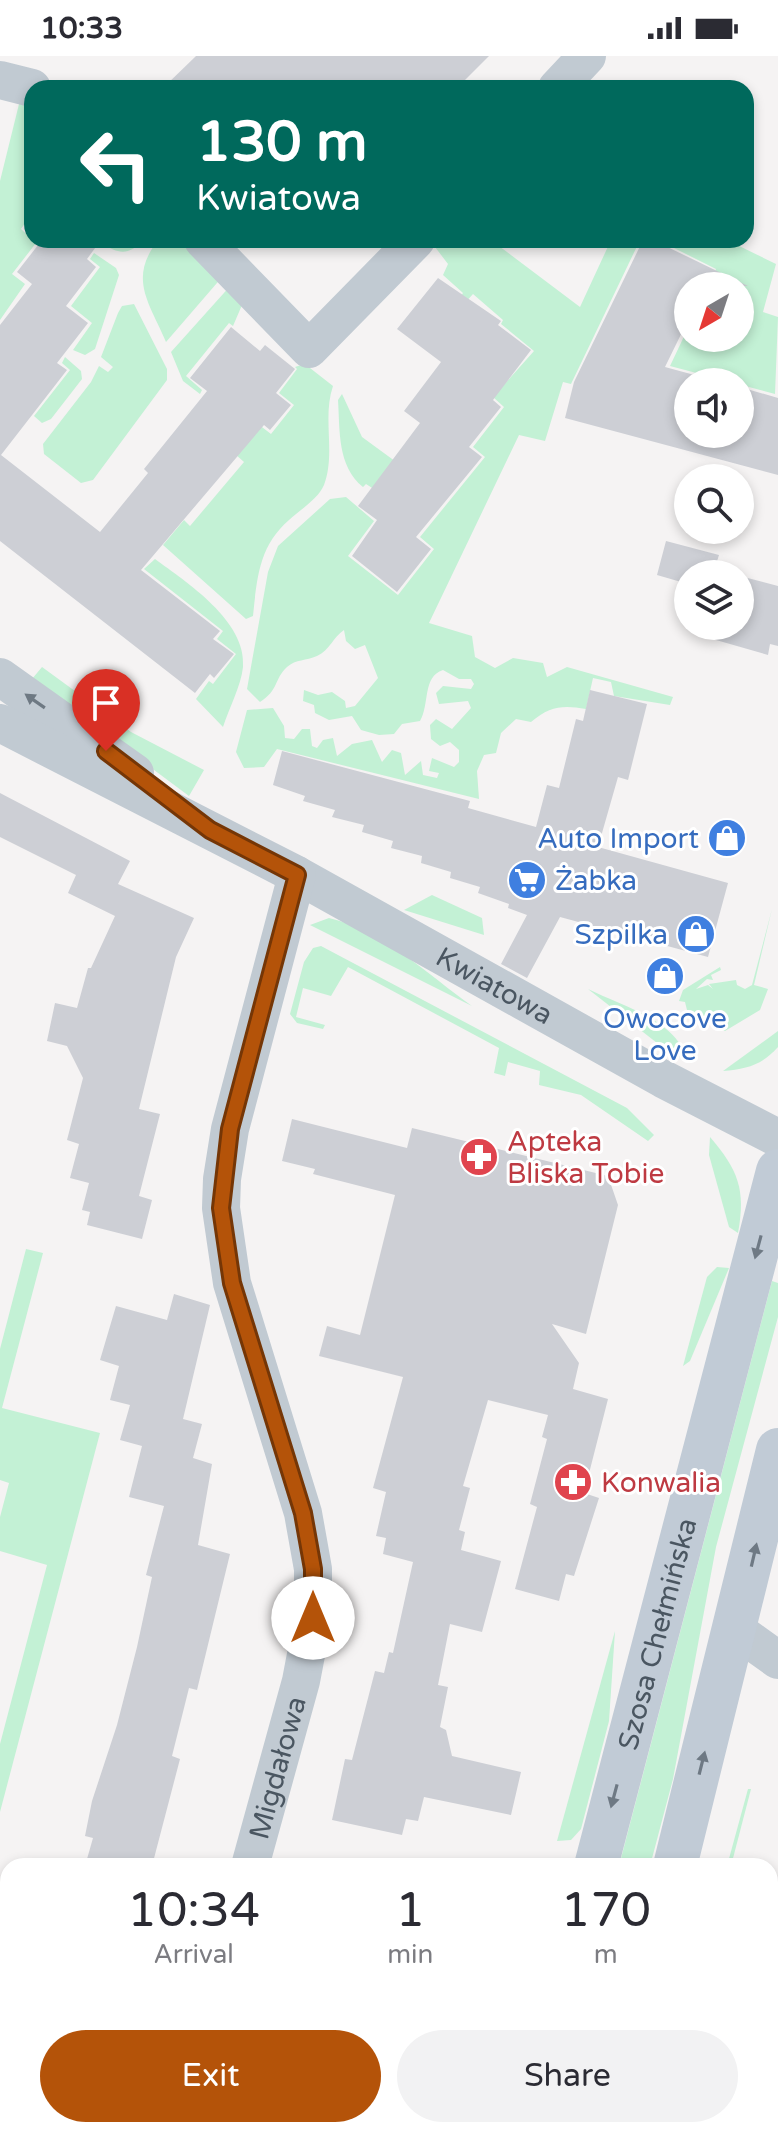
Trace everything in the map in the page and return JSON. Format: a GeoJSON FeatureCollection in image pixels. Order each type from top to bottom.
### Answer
{"type":"FeatureCollection","features":[{"type":"Feature","properties":{"kind":"main road","name":"Szosa Chełmińska"},"geometry":{"type":"LineString","coordinates":[[598,1858],[778,1171]]}},
{"type":"Feature","properties":{"kind":"main road"},"geometry":{"type":"LineString","coordinates":[[677,1858],[736,1630],[778,1450]]}},
{"type":"Feature","properties":{"kind":"street"},"geometry":{"type":"LineString","coordinates":[[564,80],[587,56]]}},
{"type":"Feature","properties":{"kind":"street"},"geometry":{"type":"LineString","coordinates":[[0,80],[24,86]]}},
{"type":"Feature","properties":{"kind":"street"},"geometry":{"type":"LineString","coordinates":[[211,248],[309,349],[408,248]]}},
{"type":"Feature","properties":{"kind":"street","name":"Kwiatowa"},"geometry":{"type":"LineString","coordinates":[[0,677],[210,830]]}},
{"type":"Feature","properties":{"kind":"street","name":"Kwiatowa"},"geometry":{"type":"LineString","coordinates":[[0,723],[297,875],[663,1079],[778,1138]]}},
{"type":"Feature","properties":{"kind":"street","name":"Migdałowa"},"geometry":{"type":"LineString","coordinates":[[252,1858],[301,1681],[313,1618],[313,1569],[303,1513],[232,1283],[221,1208],[222,1179],[230,1129],[297,875]]}},
{"type":"Feature","properties":{"kind":"street"},"geometry":{"type":"LineString","coordinates":[[736,1630],[778,1660]]}},
{"type":"Feature","properties":{"kind":"green space"},"geometry":{"type":"Polygon","coordinates":[[[20,100],[24,101],[24,225],[21,229],[24,232],[24,248],[32,248],[12,274],[25,284],[0,320],[0,181],[20,100]]]}},
{"type":"Feature","properties":{"kind":"green space"},"geometry":{"type":"Polygon","coordinates":[[[111,248],[134,248],[124,252],[111,248]]]}},
{"type":"Feature","properties":{"kind":"green space"},"geometry":{"type":"Polygon","coordinates":[[[153,248],[196,248],[223,276],[166,342],[144,291],[144,267],[153,248]]]}},
{"type":"Feature","properties":{"kind":"green space"},"geometry":{"type":"Polygon","coordinates":[[[436,248],[502,248],[580,307],[607,248],[636,248],[571,384],[563,382],[545,441],[519,435],[429,623],[472,636],[475,657],[495,668],[513,658],[543,663],[547,677],[567,667],[673,697],[670,705],[614,696],[611,682],[593,678],[586,709],[557,708],[531,722],[516,719],[501,733],[496,753],[484,755],[477,771],[479,799],[277,749],[264,767],[244,768],[236,752],[247,710],[273,708],[284,726],[285,738],[294,739],[302,729],[310,729],[312,746],[317,748],[323,740],[333,738],[337,756],[352,744],[372,740],[382,762],[392,750],[401,753],[405,775],[421,761],[423,775],[437,778],[439,773],[429,771],[432,758],[454,767],[459,762],[459,750],[450,742],[440,746],[431,739],[430,725],[436,719],[452,729],[471,708],[468,701],[439,704],[436,693],[443,686],[471,689],[474,684],[471,679],[459,679],[443,670],[436,674],[429,685],[420,721],[402,724],[394,734],[379,735],[361,730],[352,716],[329,720],[315,713],[314,705],[303,701],[304,690],[318,695],[332,692],[345,701],[346,708],[355,706],[378,678],[365,645],[355,649],[346,641],[344,630],[321,653],[287,667],[270,693],[260,702],[247,689],[268,572],[278,546],[330,499],[346,497],[374,521],[348,556],[398,595],[434,549],[420,537],[485,457],[473,447],[504,407],[493,397],[534,351],[501,324],[503,320],[473,294],[464,304],[459,299],[463,293],[443,275],[448,264],[436,248]]]}},
{"type":"Feature","properties":{"kind":"green space"},"geometry":{"type":"Polygon","coordinates":[[[674,248],[743,248],[776,264],[763,312],[778,317],[775,394],[754,388],[754,368],[670,366],[677,352],[754,352],[754,272],[715,272],[716,269],[674,248]]]}},
{"type":"Feature","properties":{"kind":"green space"},"geometry":{"type":"Polygon","coordinates":[[[94,253],[116,268],[119,275],[95,349],[85,355],[73,350],[92,323],[71,306],[100,267],[90,259],[94,253]]]}},
{"type":"Feature","properties":{"kind":"green space"},"geometry":{"type":"Polygon","coordinates":[[[232,284],[242,305],[233,326],[229,323],[186,376],[202,390],[200,394],[183,381],[171,352],[232,284]]]}},
{"type":"Feature","properties":{"kind":"green space"},"geometry":{"type":"Polygon","coordinates":[[[134,304],[167,369],[167,380],[93,480],[81,483],[44,454],[43,444],[91,382],[99,366],[108,372],[113,367],[101,357],[122,306],[134,304]]]}},
{"type":"Feature","properties":{"kind":"green space"},"geometry":{"type":"Polygon","coordinates":[[[65,357],[81,371],[82,379],[51,419],[42,423],[34,416],[70,370],[62,363],[65,357]]]}},
{"type":"Feature","properties":{"kind":"green space"},"geometry":{"type":"Polygon","coordinates":[[[295,367],[310,368],[333,386],[327,473],[318,495],[289,520],[271,541],[258,576],[253,616],[246,619],[163,545],[184,520],[190,526],[244,462],[235,454],[258,424],[271,434],[294,405],[279,393],[297,369],[295,367]]]}},
{"type":"Feature","properties":{"kind":"green space"},"geometry":{"type":"Polygon","coordinates":[[[342,394],[362,437],[403,467],[380,493],[366,484],[363,487],[348,469],[340,435],[338,400],[342,394]]]}},
{"type":"Feature","properties":{"kind":"green space"},"geometry":{"type":"Polygon","coordinates":[[[155,559],[212,604],[235,634],[242,650],[242,674],[223,727],[196,699],[209,681],[213,684],[236,654],[217,639],[223,631],[144,569],[155,559]]]}},
{"type":"Feature","properties":{"kind":"green space"},"geometry":{"type":"Polygon","coordinates":[[[42,667],[131,732],[204,770],[189,796],[32,679],[42,667]]]}},
{"type":"Feature","properties":{"kind":"green space"},"geometry":{"type":"Polygon","coordinates":[[[432,895],[482,918],[484,935],[404,910],[432,895]]]}},
{"type":"Feature","properties":{"kind":"green space"},"geometry":{"type":"Polygon","coordinates":[[[772,909],[754,985],[768,989],[760,1010],[725,1031],[687,1010],[685,1002],[679,1001],[683,990],[720,967],[721,970],[711,975],[713,980],[707,979],[696,989],[708,985],[713,989],[709,984],[736,980],[737,985],[745,989],[752,985],[772,909]]]}},
{"type":"Feature","properties":{"kind":"green space"},"geometry":{"type":"Polygon","coordinates":[[[329,918],[368,932],[386,943],[472,1006],[310,925],[329,918]]]}},
{"type":"Feature","properties":{"kind":"green space"},"geometry":{"type":"Polygon","coordinates":[[[321,946],[627,1108],[654,1135],[648,1141],[581,1095],[539,1085],[540,1071],[508,1062],[505,1076],[494,1073],[499,1048],[348,967],[331,996],[303,988],[296,1017],[325,1025],[323,1029],[297,1023],[290,1014],[304,962],[313,948],[321,946]]]}},
{"type":"Feature","properties":{"kind":"green space"},"geometry":{"type":"Polygon","coordinates":[[[588,989],[661,1025],[682,1047],[687,1061],[666,1050],[588,989]]]}},
{"type":"Feature","properties":{"kind":"green space"},"geometry":{"type":"Polygon","coordinates":[[[778,1031],[778,1047],[766,1058],[747,1067],[723,1071],[778,1031]]]}},
{"type":"Feature","properties":{"kind":"green space"},"geometry":{"type":"Polygon","coordinates":[[[710,1137],[738,1181],[741,1204],[738,1233],[729,1227],[709,1155],[710,1137]]]}},
{"type":"Feature","properties":{"kind":"green space"},"geometry":{"type":"Polygon","coordinates":[[[26,1249],[43,1253],[2,1408],[100,1433],[0,1812],[0,1744],[47,1565],[0,1551],[0,1517],[9,1483],[0,1480],[0,1349],[26,1249]]]}},
{"type":"Feature","properties":{"kind":"green space"},"geometry":{"type":"Polygon","coordinates":[[[717,1267],[729,1268],[690,1361],[683,1366],[707,1277],[717,1267]]]}},
{"type":"Feature","properties":{"kind":"green space"},"geometry":{"type":"Polygon","coordinates":[[[772,1281],[778,1283],[778,1317],[716,1547],[673,1779],[652,1858],[621,1858],[772,1281]]]}},
{"type":"Feature","properties":{"kind":"green space"},"geometry":{"type":"Polygon","coordinates":[[[615,1631],[609,1721],[581,1829],[571,1840],[557,1841],[615,1631]]]}},
{"type":"Feature","properties":{"kind":"green space"},"geometry":{"type":"Polygon","coordinates":[[[748,1789],[751,1789],[733,1858],[729,1858],[748,1789]]]}},
{"type":"Feature","properties":{"kind":"building"},"geometry":{"type":"Polygon","coordinates":[[[196,56],[489,56],[465,80],[171,80],[196,56]]]}},
{"type":"Feature","properties":{"kind":"building"},"geometry":{"type":"Polygon","coordinates":[[[36,248],[95,248],[87,259],[96,267],[66,306],[88,323],[57,363],[67,370],[1,455],[100,532],[148,473],[144,469],[207,391],[190,378],[231,327],[260,351],[265,345],[295,369],[276,393],[291,405],[270,430],[264,425],[141,570],[220,631],[213,639],[234,654],[214,678],[210,674],[195,693],[0,541],[0,325],[32,284],[17,272],[36,248]]]}},
{"type":"Feature","properties":{"kind":"building"},"geometry":{"type":"Polygon","coordinates":[[[639,248],[670,248],[719,272],[674,272],[674,349],[665,367],[674,369],[674,447],[565,418],[574,382],[639,248]]]}},
{"type":"Feature","properties":{"kind":"building"},"geometry":{"type":"Polygon","coordinates":[[[438,278],[501,321],[498,325],[531,350],[493,400],[501,407],[469,447],[482,457],[416,537],[431,549],[397,592],[352,556],[377,520],[358,506],[420,423],[404,411],[441,362],[397,329],[438,278]]]}},
{"type":"Feature","properties":{"kind":"building"},"geometry":{"type":"Polygon","coordinates":[[[754,391],[778,398],[778,475],[754,469],[754,464],[737,464],[677,448],[754,448],[754,391]]]}},
{"type":"Feature","properties":{"kind":"building"},"geometry":{"type":"Polygon","coordinates":[[[666,541],[719,555],[717,560],[674,560],[674,580],[657,575],[666,541]]]}},
{"type":"Feature","properties":{"kind":"building"},"geometry":{"type":"Polygon","coordinates":[[[754,580],[778,586],[778,646],[770,644],[768,655],[716,640],[754,640],[754,580]]]}},
{"type":"Feature","properties":{"kind":"building"},"geometry":{"type":"Polygon","coordinates":[[[590,690],[647,704],[628,780],[618,777],[598,847],[728,883],[708,957],[560,917],[527,978],[501,964],[527,915],[508,908],[509,904],[478,893],[480,887],[450,878],[451,872],[421,863],[422,856],[391,848],[393,841],[362,832],[364,825],[332,817],[335,810],[303,801],[305,796],[273,785],[282,751],[470,801],[468,808],[536,827],[547,785],[559,788],[576,719],[583,721],[590,690]]]}},
{"type":"Feature","properties":{"kind":"building"},"geometry":{"type":"Polygon","coordinates":[[[0,793],[130,861],[118,884],[194,918],[176,957],[139,1109],[160,1114],[139,1196],[152,1200],[142,1239],[87,1225],[90,1212],[82,1210],[89,1183],[70,1178],[79,1144],[67,1140],[83,1078],[67,1046],[47,1041],[55,1003],[77,1008],[88,968],[91,968],[115,916],[68,893],[76,875],[0,837],[0,793]]]}},
{"type":"Feature","properties":{"kind":"building"},"geometry":{"type":"Polygon","coordinates":[[[292,1119],[407,1148],[412,1128],[608,1176],[618,1205],[586,1334],[552,1324],[579,1363],[573,1389],[608,1399],[584,1493],[599,1498],[574,1576],[566,1574],[559,1601],[515,1589],[537,1507],[530,1504],[547,1439],[542,1437],[548,1415],[488,1400],[463,1486],[470,1488],[459,1530],[465,1532],[461,1550],[501,1561],[482,1632],[450,1624],[438,1685],[448,1687],[440,1727],[446,1730],[452,1756],[521,1772],[511,1815],[424,1797],[418,1821],[406,1819],[402,1835],[332,1820],[345,1759],[352,1760],[375,1671],[384,1673],[389,1652],[393,1653],[413,1562],[383,1554],[386,1538],[376,1536],[386,1492],[373,1488],[403,1377],[319,1356],[327,1326],[360,1335],[395,1195],[313,1174],[315,1169],[282,1161],[292,1119]]]}},
{"type":"Feature","properties":{"kind":"building"},"geometry":{"type":"Polygon","coordinates":[[[174,1294],[210,1305],[183,1419],[202,1424],[193,1458],[212,1464],[198,1545],[230,1554],[197,1690],[189,1688],[172,1756],[180,1759],[154,1858],[87,1858],[93,1838],[85,1836],[92,1801],[117,1725],[137,1647],[152,1577],[146,1575],[164,1506],[129,1497],[142,1446],[120,1440],[130,1405],[110,1400],[119,1366],[100,1360],[116,1306],[167,1320],[174,1294]]]}},
{"type":"Feature","properties":{"kind":"place","name":"Auto Import"},"geometry":{"type":"Point","coordinates":[727,838]}},
{"type":"Feature","properties":{"kind":"place","name":"Żabka"},"geometry":{"type":"Point","coordinates":[527,880]}},
{"type":"Feature","properties":{"kind":"place","name":"Szpilka"},"geometry":{"type":"Point","coordinates":[696,934]}},
{"type":"Feature","properties":{"kind":"place","name":"Owocove Love"},"geometry":{"type":"Point","coordinates":[665,976]}},
{"type":"Feature","properties":{"kind":"place","name":"Apteka Bliska Tobie"},"geometry":{"type":"Point","coordinates":[479,1157]}},
{"type":"Feature","properties":{"kind":"place","name":"Konwalia"},"geometry":{"type":"Point","coordinates":[573,1482]}},
{"type":"Feature","properties":{"kind":"route"},"geometry":{"type":"LineString","coordinates":[[106,751],[210,830],[297,875],[230,1129],[221,1208],[232,1283],[303,1513],[313,1569],[313,1618]]}}]}
